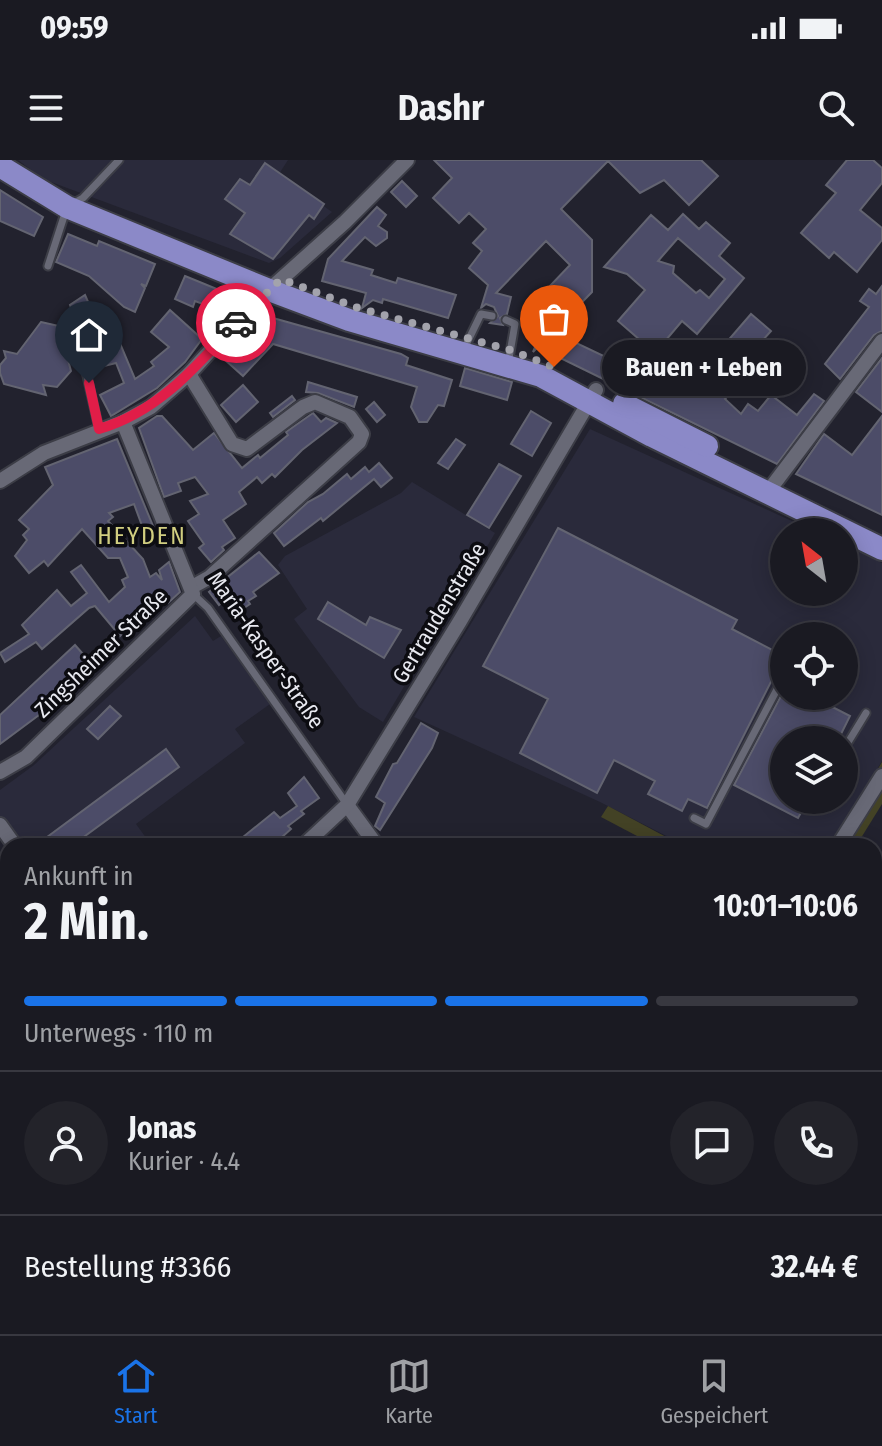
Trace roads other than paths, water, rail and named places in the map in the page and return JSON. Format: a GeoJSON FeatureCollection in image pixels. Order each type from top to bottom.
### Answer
{"type":"FeatureCollection","features":[{"type":"Feature","properties":{"kind":"main road"},"geometry":{"type":"LineString","coordinates":[[16,160],[75,202]]}},
{"type":"Feature","properties":{"kind":"main road"},"geometry":{"type":"LineString","coordinates":[[0,166],[75,202],[275,285],[358,308],[465,345],[547,363],[592,396],[772,487],[882,549]]}},
{"type":"Feature","properties":{"kind":"main road"},"geometry":{"type":"LineString","coordinates":[[772,487],[882,535]]}},
{"type":"Feature","properties":{"kind":"street"},"geometry":{"type":"LineString","coordinates":[[0,481],[44,453],[123,422],[151,407],[189,374],[275,285],[407,160]]}},
{"type":"Feature","properties":{"kind":"street"},"geometry":{"type":"LineString","coordinates":[[772,487],[882,341]]}},
{"type":"Feature","properties":{"kind":"street","name":"Zingsheimer Straße"},"geometry":{"type":"LineString","coordinates":[[0,772],[26,757],[192,591],[250,543],[359,442],[362,434],[350,417],[315,402],[303,407],[247,449],[232,444],[189,374]]}},
{"type":"Feature","properties":{"kind":"street","name":"Gertraudenstraße"},"geometry":{"type":"LineString","coordinates":[[312,838],[347,805],[592,396]]}},
{"type":"Feature","properties":{"kind":"street","name":"Maria-Kasper-Straße"},"geometry":{"type":"LineString","coordinates":[[123,422],[192,591]]}},
{"type":"Feature","properties":{"kind":"street"},"geometry":{"type":"LineString","coordinates":[[843,838],[882,776]]}},
{"type":"Feature","properties":{"kind":"street","name":"Maria-Kasper-Straße"},"geometry":{"type":"LineString","coordinates":[[347,805],[371,838]]}},
{"type":"Feature","properties":{"kind":"lane"},"geometry":{"type":"LineString","coordinates":[[48,266],[75,202],[119,160]]}},
{"type":"Feature","properties":{"kind":"lane"},"geometry":{"type":"LineString","coordinates":[[465,345],[481,314],[492,316]]}},
{"type":"Feature","properties":{"kind":"lane"},"geometry":{"type":"LineString","coordinates":[[506,320],[515,324],[509,357]]}},
{"type":"Feature","properties":{"kind":"lane"},"geometry":{"type":"LineString","coordinates":[[82,354],[99,429]]}},
{"type":"Feature","properties":{"kind":"lane","name":"Maria-Kasper-Straße"},"geometry":{"type":"LineString","coordinates":[[192,591],[216,620],[347,805]]}},
{"type":"Feature","properties":{"kind":"lane"},"geometry":{"type":"LineString","coordinates":[[694,818],[706,824],[770,703]]}},
{"type":"Feature","properties":{"kind":"lane"},"geometry":{"type":"LineString","coordinates":[[858,726],[866,713]]}},
{"type":"Feature","properties":{"kind":"place","name":"Bauen + Leben"},"geometry":{"type":"Point","coordinates":[554,367]}},
{"type":"Feature","properties":{"kind":"district","name":"HEYDEN"},"geometry":{"type":"Point","coordinates":[142,536]}}]}
